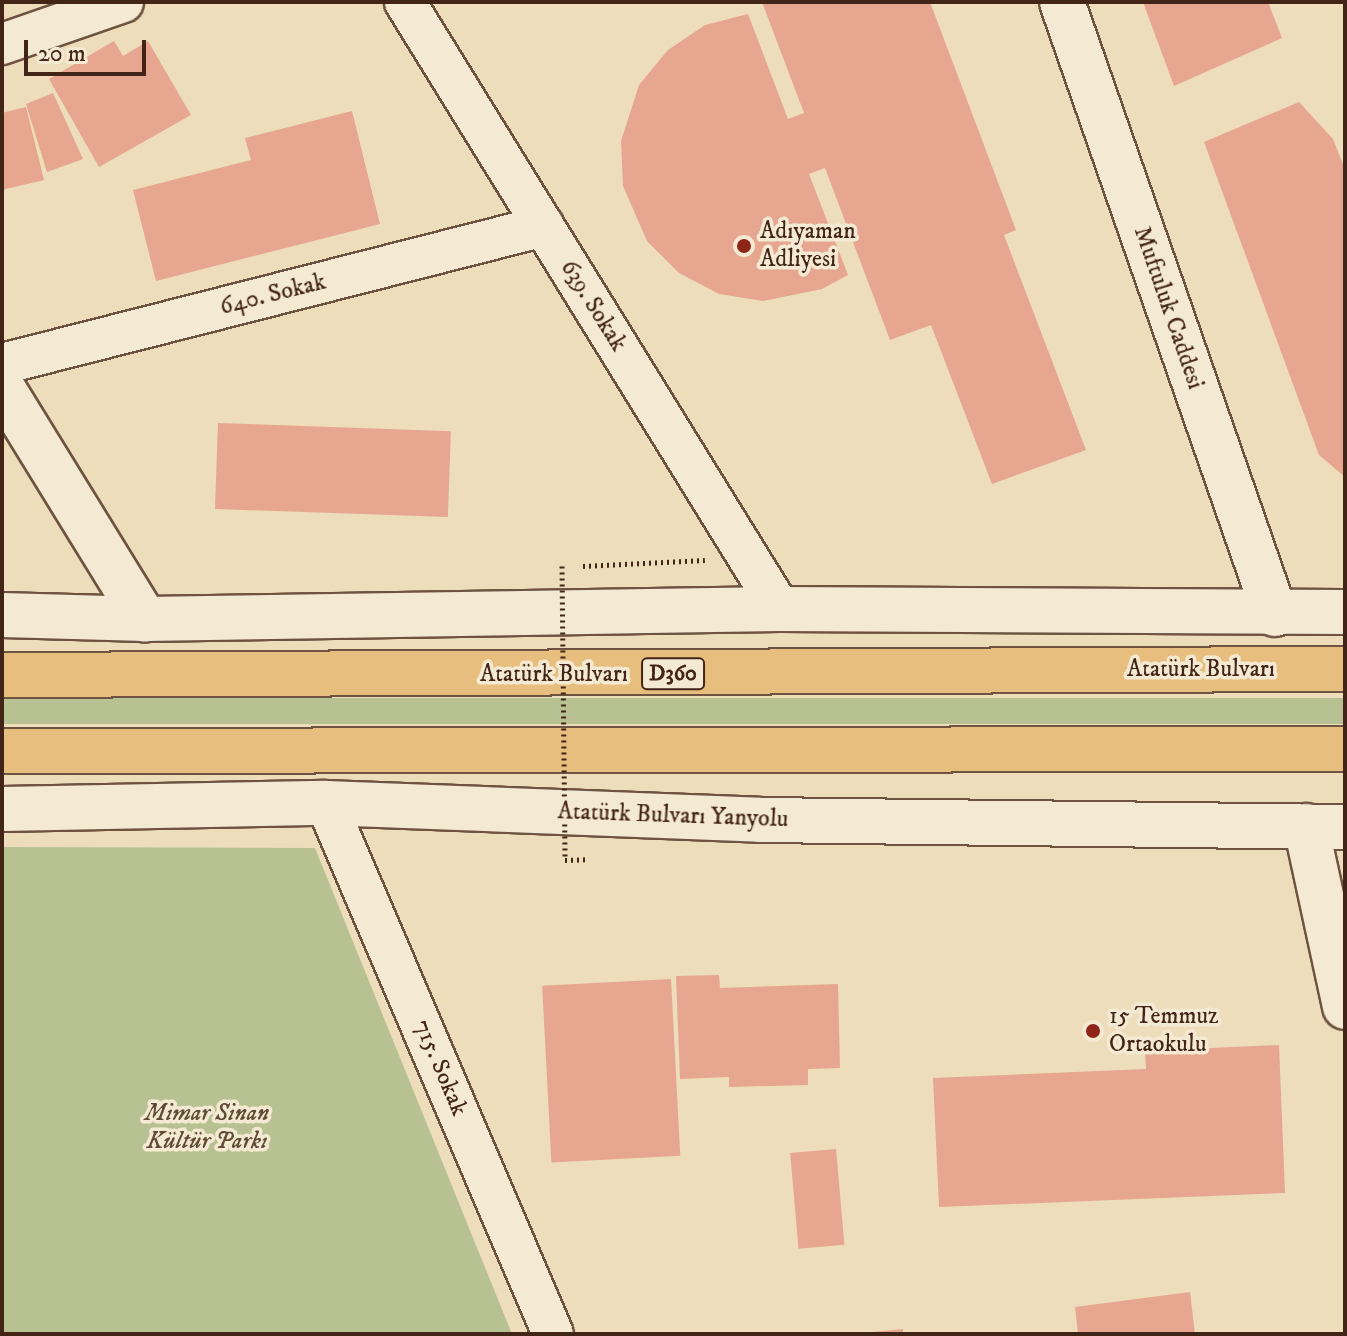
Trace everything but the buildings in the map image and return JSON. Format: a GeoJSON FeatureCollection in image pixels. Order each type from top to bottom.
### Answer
{"type":"FeatureCollection","features":[{"type":"Feature","properties":{"kind":"highway","name":"Atatürk Bulvarı"},"geometry":{"type":"LineString","coordinates":[[2,675],[1345,669]]}},
{"type":"Feature","properties":{"kind":"highway"},"geometry":{"type":"LineString","coordinates":[[2,751],[1345,749]]}},
{"type":"Feature","properties":{"kind":"street"},"geometry":{"type":"LineString","coordinates":[[2,44],[123,2]]}},
{"type":"Feature","properties":{"kind":"street","name":"639. Sokak"},"geometry":{"type":"LineString","coordinates":[[405,2],[780,609]]}},
{"type":"Feature","properties":{"kind":"street","name":"Muftuluk Caddesi"},"geometry":{"type":"LineString","coordinates":[[1062,2],[1275,614]]}},
{"type":"Feature","properties":{"kind":"street","name":"640. Sokak"},"geometry":{"type":"LineString","coordinates":[[2,364],[544,226]]}},
{"type":"Feature","properties":{"kind":"street"},"geometry":{"type":"LineString","coordinates":[[2,387],[145,619]]}},
{"type":"Feature","properties":{"kind":"street"},"geometry":{"type":"LineString","coordinates":[[2,615],[145,619],[780,609],[1345,612]]}},
{"type":"Feature","properties":{"kind":"street","name":"Atatürk Bulvarı Yanyolu"},"geometry":{"type":"LineString","coordinates":[[2,809],[326,803],[760,820],[1326,826]]}},
{"type":"Feature","properties":{"kind":"street","name":"715. Sokak"},"geometry":{"type":"LineString","coordinates":[[326,803],[553,1334]]}},
{"type":"Feature","properties":{"kind":"street"},"geometry":{"type":"LineString","coordinates":[[1326,826],[1345,1007]]}},
{"type":"Feature","properties":{"kind":"path"},"geometry":{"type":"LineString","coordinates":[[565,860],[562,566],[681,562]]}},
{"type":"Feature","properties":{"kind":"green space"},"geometry":{"type":"Polygon","coordinates":[[[2,698],[1345,698],[1345,724],[2,724],[2,698]]]}},
{"type":"Feature","properties":{"kind":"green space","name":"Mimar Sinan Kültür Parkı"},"geometry":{"type":"Polygon","coordinates":[[[2,847],[315,848],[512,1334],[2,1334],[2,847]]]}},
{"type":"Feature","properties":{"kind":"place","name":"Adıyaman Adliyesi"},"geometry":{"type":"Point","coordinates":[744,246]}},
{"type":"Feature","properties":{"kind":"place","name":"15 Temmuz Ortaokulu"},"geometry":{"type":"Point","coordinates":[1093,1031]}}]}
